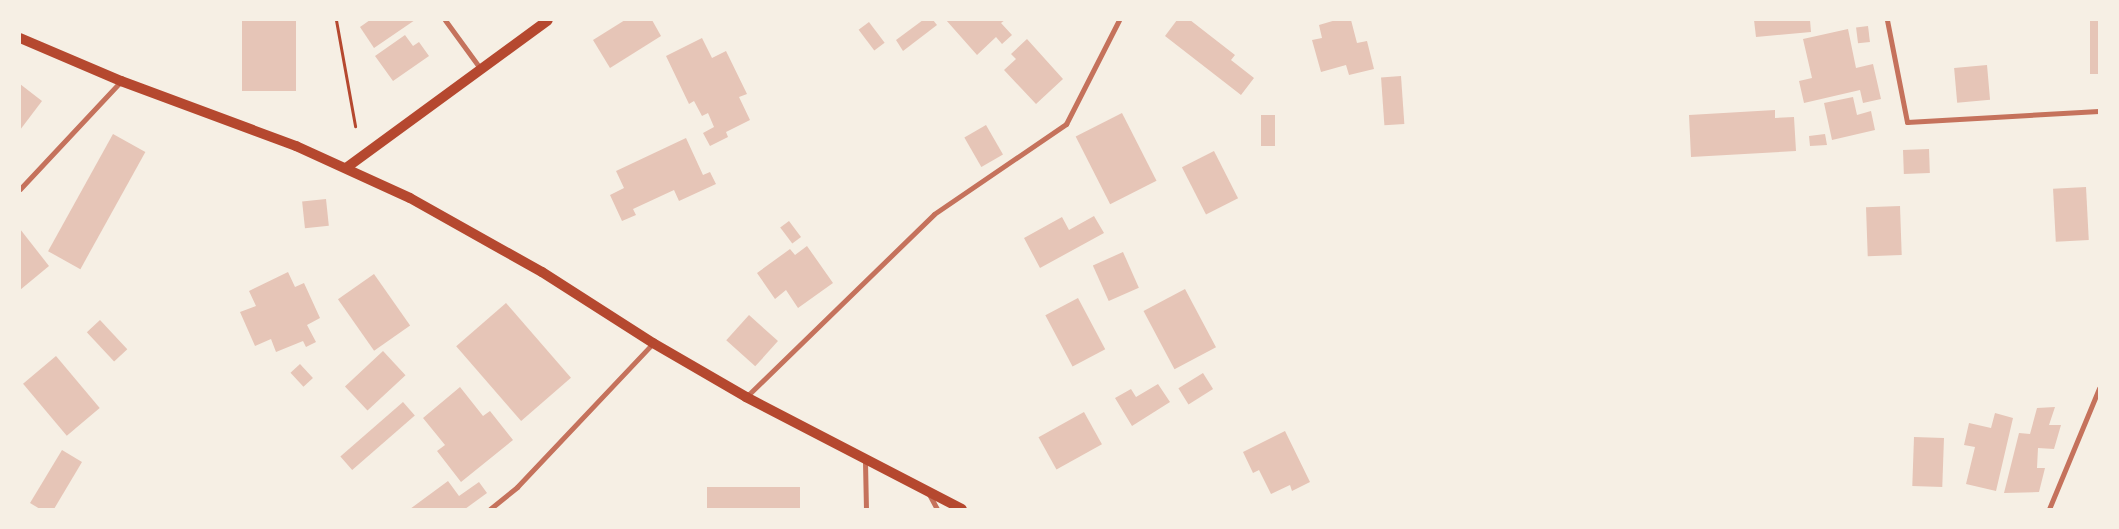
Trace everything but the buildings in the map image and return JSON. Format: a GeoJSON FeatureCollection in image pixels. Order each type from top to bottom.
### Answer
{"type":"FeatureCollection","features":[{"type":"Feature","properties":{"kind":"main road"},"geometry":{"type":"LineString","coordinates":[[346,168],[548,20]]}},
{"type":"Feature","properties":{"kind":"main road"},"geometry":{"type":"LineString","coordinates":[[20,38],[121,81],[296,146],[346,168],[485,239],[653,343],[746,397],[866,462],[962,509]]}},
{"type":"Feature","properties":{"kind":"street"},"geometry":{"type":"LineString","coordinates":[[445,20],[480,68]]}},
{"type":"Feature","properties":{"kind":"street"},"geometry":{"type":"LineString","coordinates":[[746,397],[934,214],[1066,124],[1119,20]]}},
{"type":"Feature","properties":{"kind":"street"},"geometry":{"type":"LineString","coordinates":[[1887,20],[1907,122],[2099,111]]}},
{"type":"Feature","properties":{"kind":"street"},"geometry":{"type":"LineString","coordinates":[[20,189],[121,81]]}},
{"type":"Feature","properties":{"kind":"street"},"geometry":{"type":"LineString","coordinates":[[490,509],[517,487],[653,343]]}},
{"type":"Feature","properties":{"kind":"street"},"geometry":{"type":"LineString","coordinates":[[2049,509],[2099,388]]}},
{"type":"Feature","properties":{"kind":"street"},"geometry":{"type":"LineString","coordinates":[[866,462],[866,509]]}},
{"type":"Feature","properties":{"kind":"street"},"geometry":{"type":"LineString","coordinates":[[928,491],[937,509]]}},
{"type":"Feature","properties":{"kind":"path"},"geometry":{"type":"LineString","coordinates":[[336,20],[355,126]]}}]}
